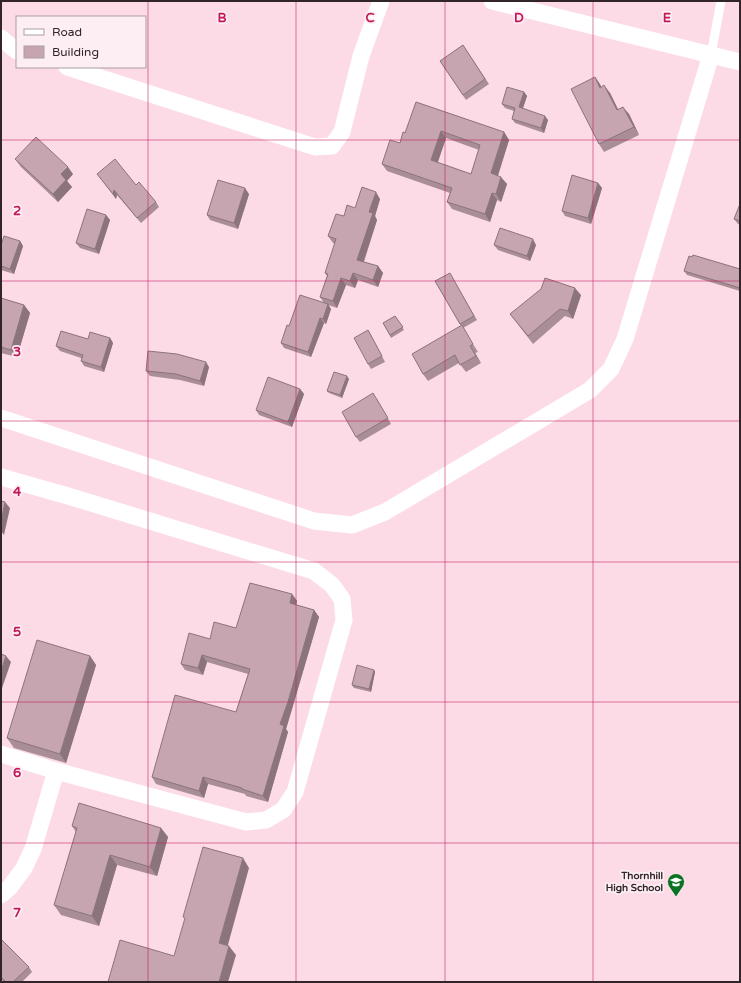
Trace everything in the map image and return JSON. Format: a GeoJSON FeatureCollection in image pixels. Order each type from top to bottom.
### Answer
{"type":"FeatureCollection","features":[{"type":"Feature","properties":{"kind":"street"},"geometry":{"type":"LineString","coordinates":[[70,68],[315,147],[332,146],[342,132],[361,56],[381,1]]}},
{"type":"Feature","properties":{"kind":"street"},"geometry":{"type":"LineString","coordinates":[[492,1],[740,62]]}},
{"type":"Feature","properties":{"kind":"street"},"geometry":{"type":"LineString","coordinates":[[1,38],[16,50]]}},
{"type":"Feature","properties":{"kind":"street"},"geometry":{"type":"LineString","coordinates":[[1,418],[314,521],[352,525],[385,512],[590,390],[611,369],[625,339],[711,55]]}},
{"type":"Feature","properties":{"kind":"street"},"geometry":{"type":"LineString","coordinates":[[1,477],[68,496],[314,572],[332,585],[342,599],[344,620],[295,792],[283,810],[266,820],[246,822],[56,771],[1,754]]}},
{"type":"Feature","properties":{"kind":"street"},"geometry":{"type":"LineString","coordinates":[[1,895],[10,887],[24,868],[33,849],[56,771]]}},
{"type":"Feature","properties":{"kind":"lane"},"geometry":{"type":"LineString","coordinates":[[711,55],[721,1]]}},
{"type":"Feature","properties":{"kind":"building"},"geometry":{"type":"Polygon","coordinates":[[[463,45],[485,79],[463,95],[440,61],[463,45]]]}},
{"type":"Feature","properties":{"kind":"building"},"geometry":{"type":"Polygon","coordinates":[[[595,77],[600,88],[604,85],[617,110],[623,107],[634,127],[599,144],[571,89],[595,77]]]}},
{"type":"Feature","properties":{"kind":"building"},"geometry":{"type":"Polygon","coordinates":[[[507,87],[524,92],[519,107],[545,116],[541,128],[512,119],[515,108],[502,104],[507,87]]]}},
{"type":"Feature","properties":{"kind":"building"},"geometry":{"type":"Polygon","coordinates":[[[416,102],[504,132],[491,173],[501,177],[496,194],[492,193],[485,214],[447,202],[452,188],[382,164],[390,140],[400,143],[403,132],[405,133],[416,102]],[[441,131],[431,160],[471,174],[480,145],[441,131]]]}},
{"type":"Feature","properties":{"kind":"building"},"geometry":{"type":"Polygon","coordinates":[[[36,137],[68,167],[61,174],[66,180],[53,194],[15,159],[36,137]]]}},
{"type":"Feature","properties":{"kind":"building"},"geometry":{"type":"Polygon","coordinates":[[[115,159],[136,185],[139,182],[156,202],[137,218],[114,190],[113,194],[97,174],[115,159]]]}},
{"type":"Feature","properties":{"kind":"building"},"geometry":{"type":"Polygon","coordinates":[[[572,175],[598,183],[588,218],[562,211],[572,175]]]}},
{"type":"Feature","properties":{"kind":"building"},"geometry":{"type":"Polygon","coordinates":[[[218,180],[245,188],[234,223],[207,215],[218,180]]]}},
{"type":"Feature","properties":{"kind":"building"},"geometry":{"type":"Polygon","coordinates":[[[362,187],[376,192],[369,212],[373,213],[357,260],[378,266],[373,280],[353,273],[350,281],[341,278],[333,301],[320,297],[328,274],[325,273],[336,239],[328,236],[336,214],[344,216],[347,205],[355,208],[362,187]]]}},
{"type":"Feature","properties":{"kind":"building"},"geometry":{"type":"Polygon","coordinates":[[[740,204],[740,221],[734,219],[740,204]]]}},
{"type":"Feature","properties":{"kind":"building"},"geometry":{"type":"Polygon","coordinates":[[[87,209],[106,215],[95,249],[76,243],[87,209]]]}},
{"type":"Feature","properties":{"kind":"building"},"geometry":{"type":"Polygon","coordinates":[[[500,228],[533,239],[527,256],[494,245],[500,228]]]}},
{"type":"Feature","properties":{"kind":"building"},"geometry":{"type":"Polygon","coordinates":[[[4,236],[20,241],[10,269],[1,266],[1,245],[4,236]]]}},
{"type":"Feature","properties":{"kind":"building"},"geometry":{"type":"Polygon","coordinates":[[[693,255],[740,269],[740,288],[684,271],[689,256],[692,257],[693,255]]]}},
{"type":"Feature","properties":{"kind":"building"},"geometry":{"type":"Polygon","coordinates":[[[450,273],[474,316],[460,324],[435,281],[450,273]]]}},
{"type":"Feature","properties":{"kind":"building"},"geometry":{"type":"Polygon","coordinates":[[[545,278],[575,288],[568,311],[560,309],[528,336],[510,314],[541,289],[545,278]]]}},
{"type":"Feature","properties":{"kind":"building"},"geometry":{"type":"Polygon","coordinates":[[[300,295],[328,304],[323,319],[320,318],[308,352],[281,343],[300,295]]]}},
{"type":"Feature","properties":{"kind":"building"},"geometry":{"type":"Polygon","coordinates":[[[1,298],[24,305],[11,350],[1,347],[1,298]]]}},
{"type":"Feature","properties":{"kind":"building"},"geometry":{"type":"Polygon","coordinates":[[[395,316],[403,327],[390,335],[383,323],[395,316]]]}},
{"type":"Feature","properties":{"kind":"building"},"geometry":{"type":"Polygon","coordinates":[[[462,325],[473,344],[470,346],[476,356],[460,365],[455,355],[423,374],[412,354],[462,325]]]}},
{"type":"Feature","properties":{"kind":"building"},"geometry":{"type":"Polygon","coordinates":[[[368,330],[382,356],[368,364],[354,338],[368,330]]]}},
{"type":"Feature","properties":{"kind":"building"},"geometry":{"type":"Polygon","coordinates":[[[61,331],[88,339],[90,332],[110,338],[101,367],[81,361],[83,355],[56,346],[61,331]]]}},
{"type":"Feature","properties":{"kind":"building"},"geometry":{"type":"Polygon","coordinates":[[[148,351],[177,354],[206,362],[200,381],[176,374],[146,371],[148,351]]]}},
{"type":"Feature","properties":{"kind":"building"},"geometry":{"type":"Polygon","coordinates":[[[334,372],[347,376],[340,395],[327,391],[334,372]]]}},
{"type":"Feature","properties":{"kind":"building"},"geometry":{"type":"Polygon","coordinates":[[[268,377],[300,389],[288,422],[256,410],[268,377]]]}},
{"type":"Feature","properties":{"kind":"building"},"geometry":{"type":"Polygon","coordinates":[[[373,393],[388,418],[356,437],[342,412],[373,393]]]}},
{"type":"Feature","properties":{"kind":"building"},"geometry":{"type":"Polygon","coordinates":[[[1,501],[5,502],[1,522],[1,501]]]}},
{"type":"Feature","properties":{"kind":"building"},"geometry":{"type":"Polygon","coordinates":[[[250,583],[292,594],[290,603],[314,610],[288,702],[280,724],[284,726],[263,796],[242,788],[203,777],[199,791],[152,777],[175,695],[236,712],[250,669],[202,655],[198,668],[181,664],[189,633],[210,639],[214,622],[236,628],[250,583]]]}},
{"type":"Feature","properties":{"kind":"building"},"geometry":{"type":"Polygon","coordinates":[[[37,640],[90,656],[60,754],[7,738],[37,640]]]}},
{"type":"Feature","properties":{"kind":"building"},"geometry":{"type":"Polygon","coordinates":[[[1,654],[6,656],[1,671],[1,654]]]}},
{"type":"Feature","properties":{"kind":"building"},"geometry":{"type":"Polygon","coordinates":[[[357,665],[374,670],[369,689],[352,685],[357,665]]]}},
{"type":"Feature","properties":{"kind":"building"},"geometry":{"type":"Polygon","coordinates":[[[79,803],[161,828],[150,867],[110,855],[92,916],[54,905],[77,828],[72,826],[79,803]]]}},
{"type":"Feature","properties":{"kind":"building"},"geometry":{"type":"Polygon","coordinates":[[[203,847],[243,858],[219,943],[229,946],[219,982],[108,982],[120,940],[174,956],[185,918],[183,917],[203,847]]]}},
{"type":"Feature","properties":{"kind":"building"},"geometry":{"type":"Polygon","coordinates":[[[1,939],[29,967],[13,982],[6,982],[1,977],[1,939]]]}},
{"type":"Feature","properties":{"kind":"place","name":"Thornhill High School"},"geometry":{"type":"Point","coordinates":[676,897]}}]}
